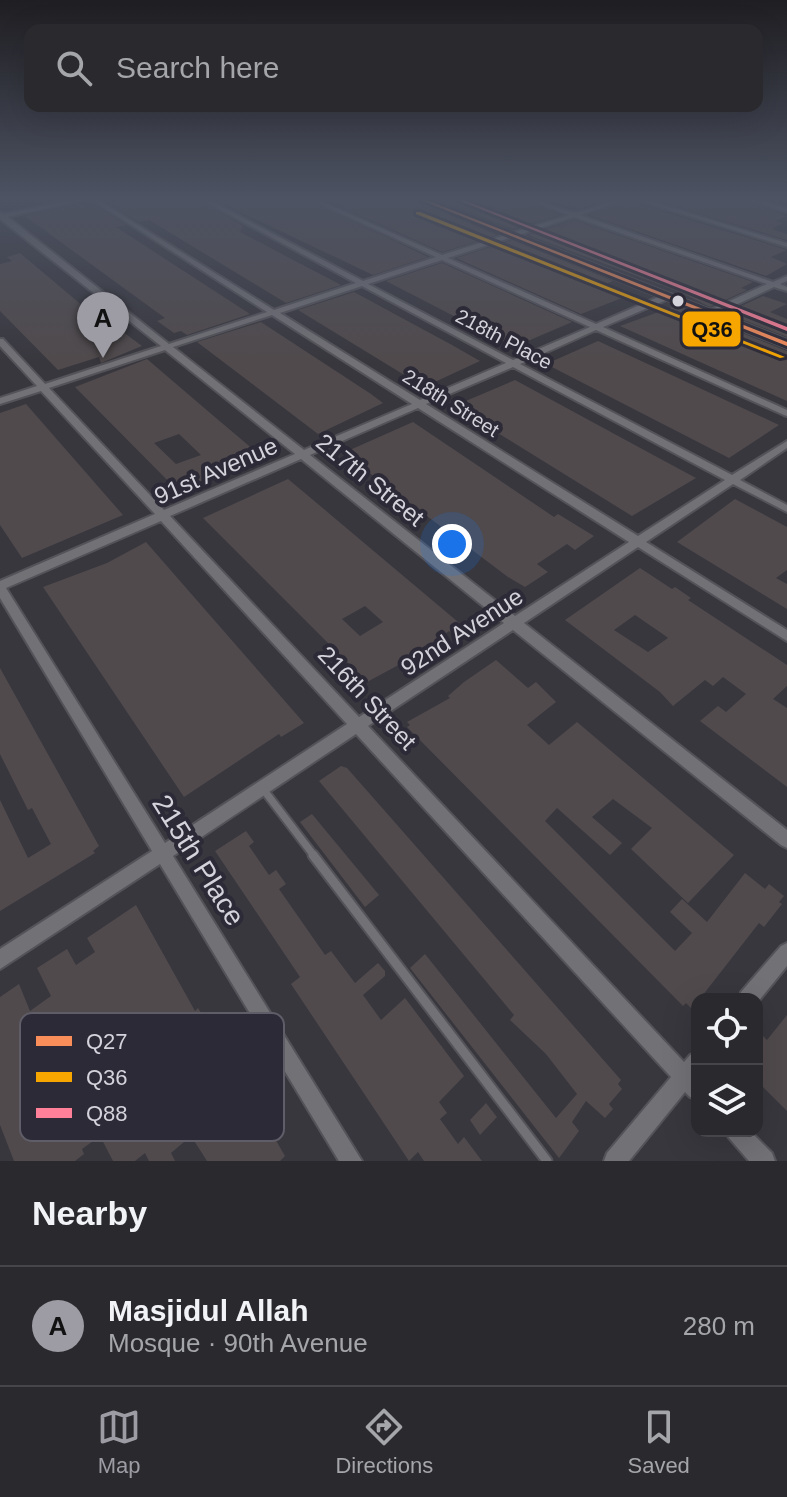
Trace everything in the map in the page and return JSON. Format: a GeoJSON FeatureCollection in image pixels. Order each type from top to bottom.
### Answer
{"type":"FeatureCollection","features":[{"type":"Feature","properties":{"kind":"main road"},"geometry":{"type":"LineString","coordinates":[[562,254],[787,344]]}},
{"type":"Feature","properties":{"kind":"street","name":"217th Street"},"geometry":{"type":"LineString","coordinates":[[50,254],[787,840]]}},
{"type":"Feature","properties":{"kind":"street","name":"218th Street"},"geometry":{"type":"LineString","coordinates":[[182,254],[787,636]]}},
{"type":"Feature","properties":{"kind":"street","name":"218th Place"},"geometry":{"type":"LineString","coordinates":[[307,254],[787,509]]}},
{"type":"Feature","properties":{"kind":"street"},"geometry":{"type":"LineString","coordinates":[[434,254],[787,413]]}},
{"type":"Feature","properties":{"kind":"street"},"geometry":{"type":"LineString","coordinates":[[0,401],[454,254]]}},
{"type":"Feature","properties":{"kind":"street"},"geometry":{"type":"LineString","coordinates":[[688,254],[787,289]]}},
{"type":"Feature","properties":{"kind":"street"},"geometry":{"type":"LineString","coordinates":[[711,313],[787,278]]}},
{"type":"Feature","properties":{"kind":"street","name":"91st Avenue"},"geometry":{"type":"LineString","coordinates":[[0,587],[668,296]]}},
{"type":"Feature","properties":{"kind":"street","name":"216th Street"},"geometry":{"type":"LineString","coordinates":[[0,341],[358,726],[691,1074]]}},
{"type":"Feature","properties":{"kind":"street","name":"92nd Avenue"},"geometry":{"type":"LineString","coordinates":[[0,960],[787,444]]}},
{"type":"Feature","properties":{"kind":"street","name":"215th Place"},"geometry":{"type":"LineString","coordinates":[[0,587],[260,1013]]}},
{"type":"Feature","properties":{"kind":"street"},"geometry":{"type":"LineString","coordinates":[[753,993],[787,952]]}},
{"type":"Feature","properties":{"kind":"street","name":"215th Place"},"geometry":{"type":"LineString","coordinates":[[284,1052],[351,1161]]}},
{"type":"Feature","properties":{"kind":"street"},"geometry":{"type":"LineString","coordinates":[[615,1161],[691,1078]]}},
{"type":"Feature","properties":{"kind":"street"},"geometry":{"type":"LineString","coordinates":[[742,1137],[764,1161]]}},
{"type":"Feature","properties":{"kind":"lane"},"geometry":{"type":"LineString","coordinates":[[263,789],[547,1161]]}},
{"type":"Feature","properties":{"kind":"building"},"geometry":{"type":"Polygon","coordinates":[[[21,254],[90,312],[95,311],[142,346],[101,363],[99,357],[58,370],[0,311],[0,264],[12,261],[7,257],[21,254]]]}},
{"type":"Feature","properties":{"kind":"building"},"geometry":{"type":"Polygon","coordinates":[[[77,254],[158,254],[250,314],[187,335],[181,331],[174,333],[157,321],[165,318],[77,254]]]}},
{"type":"Feature","properties":{"kind":"building"},"geometry":{"type":"Polygon","coordinates":[[[205,254],[282,254],[341,285],[286,303],[205,254]]]}},
{"type":"Feature","properties":{"kind":"building"},"geometry":{"type":"Polygon","coordinates":[[[329,254],[422,254],[428,257],[373,275],[329,254]]]}},
{"type":"Feature","properties":{"kind":"building"},"geometry":{"type":"Polygon","coordinates":[[[468,254],[547,254],[613,281],[597,288],[622,298],[581,314],[456,258],[468,254]]]}},
{"type":"Feature","properties":{"kind":"building"},"geometry":{"type":"Polygon","coordinates":[[[579,254],[673,254],[753,282],[741,288],[747,290],[710,307],[680,292],[579,254]]]}},
{"type":"Feature","properties":{"kind":"building"},"geometry":{"type":"Polygon","coordinates":[[[703,254],[777,254],[771,257],[787,264],[766,276],[703,254]]]}},
{"type":"Feature","properties":{"kind":"building"},"geometry":{"type":"Polygon","coordinates":[[[442,263],[572,322],[514,347],[386,281],[442,263]]]}},
{"type":"Feature","properties":{"kind":"building"},"geometry":{"type":"Polygon","coordinates":[[[354,292],[480,361],[424,387],[298,310],[354,292]]]}},
{"type":"Feature","properties":{"kind":"building"},"geometry":{"type":"Polygon","coordinates":[[[763,296],[787,304],[770,312],[787,319],[787,337],[726,313],[763,296]]]}},
{"type":"Feature","properties":{"kind":"building"},"geometry":{"type":"Polygon","coordinates":[[[675,306],[787,351],[787,401],[620,326],[675,306]]]}},
{"type":"Feature","properties":{"kind":"building"},"geometry":{"type":"Polygon","coordinates":[[[261,322],[383,403],[318,434],[197,342],[261,322]]]}},
{"type":"Feature","properties":{"kind":"building"},"geometry":{"type":"Polygon","coordinates":[[[598,341],[779,425],[729,458],[546,364],[598,341]]]}},
{"type":"Feature","properties":{"kind":"building"},"geometry":{"type":"Polygon","coordinates":[[[147,359],[261,456],[178,491],[75,387],[147,359]],[[179,434],[154,443],[176,464],[201,455],[179,434]]]}},
{"type":"Feature","properties":{"kind":"building"},"geometry":{"type":"Polygon","coordinates":[[[515,380],[696,478],[632,516],[454,406],[515,380]]]}},
{"type":"Feature","properties":{"kind":"building"},"geometry":{"type":"Polygon","coordinates":[[[26,404],[123,515],[22,558],[0,525],[0,413],[26,404]]]}},
{"type":"Feature","properties":{"kind":"building"},"geometry":{"type":"Polygon","coordinates":[[[413,422],[554,517],[558,514],[594,536],[575,550],[567,544],[537,564],[548,572],[525,587],[508,577],[343,453],[413,422]]]}},
{"type":"Feature","properties":{"kind":"building"},"geometry":{"type":"Polygon","coordinates":[[[288,479],[464,627],[452,634],[449,631],[419,654],[367,682],[203,518],[288,479]],[[365,606],[342,619],[360,636],[383,622],[365,606]]]}},
{"type":"Feature","properties":{"kind":"building"},"geometry":{"type":"Polygon","coordinates":[[[735,499],[787,527],[787,570],[776,578],[787,584],[787,609],[677,542],[735,499]]]}},
{"type":"Feature","properties":{"kind":"building"},"geometry":{"type":"Polygon","coordinates":[[[146,542],[304,723],[281,737],[279,734],[184,797],[43,587],[107,563],[146,542]]]}},
{"type":"Feature","properties":{"kind":"building"},"geometry":{"type":"Polygon","coordinates":[[[640,568],[672,589],[675,587],[691,598],[688,600],[787,665],[787,686],[773,699],[787,708],[787,787],[700,721],[718,706],[726,712],[746,694],[723,677],[713,686],[705,680],[673,706],[660,692],[565,620],[640,568]],[[635,615],[614,630],[648,652],[668,638],[635,615]]]}},
{"type":"Feature","properties":{"kind":"building"},"geometry":{"type":"Polygon","coordinates":[[[496,660],[528,688],[536,682],[556,702],[527,725],[549,745],[577,722],[734,855],[688,903],[631,849],[652,828],[613,799],[592,817],[622,843],[610,855],[557,808],[545,821],[675,951],[692,933],[670,912],[682,899],[707,922],[745,873],[765,889],[769,884],[784,896],[779,902],[782,904],[764,927],[759,923],[704,993],[691,993],[691,1008],[686,1003],[683,1006],[407,727],[410,725],[407,722],[450,698],[448,696],[496,660]]]}},
{"type":"Feature","properties":{"kind":"building"},"geometry":{"type":"Polygon","coordinates":[[[0,668],[99,846],[93,851],[95,853],[0,911],[0,800],[28,858],[51,844],[32,808],[28,810],[0,754],[0,668]]]}},
{"type":"Feature","properties":{"kind":"building"},"geometry":{"type":"Polygon","coordinates":[[[341,766],[347,768],[621,1080],[618,1084],[622,1089],[609,1104],[613,1109],[605,1118],[586,1101],[572,1122],[579,1131],[559,1158],[410,968],[425,954],[556,1118],[577,1094],[546,1054],[510,1020],[514,1015],[319,781],[341,766]]]}},
{"type":"Feature","properties":{"kind":"building"},"geometry":{"type":"Polygon","coordinates":[[[312,814],[379,895],[365,907],[300,822],[312,814]]]}},
{"type":"Feature","properties":{"kind":"building"},"geometry":{"type":"Polygon","coordinates":[[[246,831],[254,842],[249,846],[269,875],[276,870],[286,884],[279,889],[325,955],[331,951],[355,983],[378,963],[385,971],[385,976],[363,995],[381,1020],[405,998],[464,1076],[439,1102],[447,1113],[440,1119],[458,1144],[464,1137],[482,1161],[424,1161],[418,1152],[409,1161],[291,984],[300,977],[215,851],[246,831]]]}},
{"type":"Feature","properties":{"kind":"building"},"geometry":{"type":"Polygon","coordinates":[[[136,905],[195,1011],[198,1008],[201,1013],[20,1013],[20,1141],[93,1141],[82,1149],[84,1154],[75,1161],[14,1161],[0,1125],[0,997],[19,984],[30,1011],[51,996],[37,968],[67,949],[76,965],[95,952],[87,938],[136,905]]]}},
{"type":"Feature","properties":{"kind":"building"},"geometry":{"type":"Polygon","coordinates":[[[787,1015],[787,1111],[763,1087],[763,1036],[767,1040],[787,1015]]]}},
{"type":"Feature","properties":{"kind":"building"},"geometry":{"type":"Polygon","coordinates":[[[486,1103],[497,1117],[480,1135],[470,1120],[486,1103]]]}},
{"type":"Feature","properties":{"kind":"building"},"geometry":{"type":"Polygon","coordinates":[[[103,1141],[185,1141],[171,1153],[175,1161],[149,1161],[145,1153],[135,1161],[113,1161],[103,1141]]]}},
{"type":"Feature","properties":{"kind":"building"},"geometry":{"type":"Polygon","coordinates":[[[194,1141],[276,1141],[285,1156],[280,1161],[207,1161],[194,1141]]]}},
{"type":"Feature","properties":{"kind":"transit line","name":"Q36"},"geometry":{"type":"LineString","coordinates":[[522,254],[782,357]]}},
{"type":"Feature","properties":{"kind":"transit line","name":"Q27"},"geometry":{"type":"LineString","coordinates":[[560,254],[787,344]]}},
{"type":"Feature","properties":{"kind":"transit line","name":"Q88"},"geometry":{"type":"LineString","coordinates":[[597,254],[787,329]]}},
{"type":"Feature","properties":{"kind":"place","name":"Masjidul Allah"},"geometry":{"type":"Point","coordinates":[103,358]}}]}
